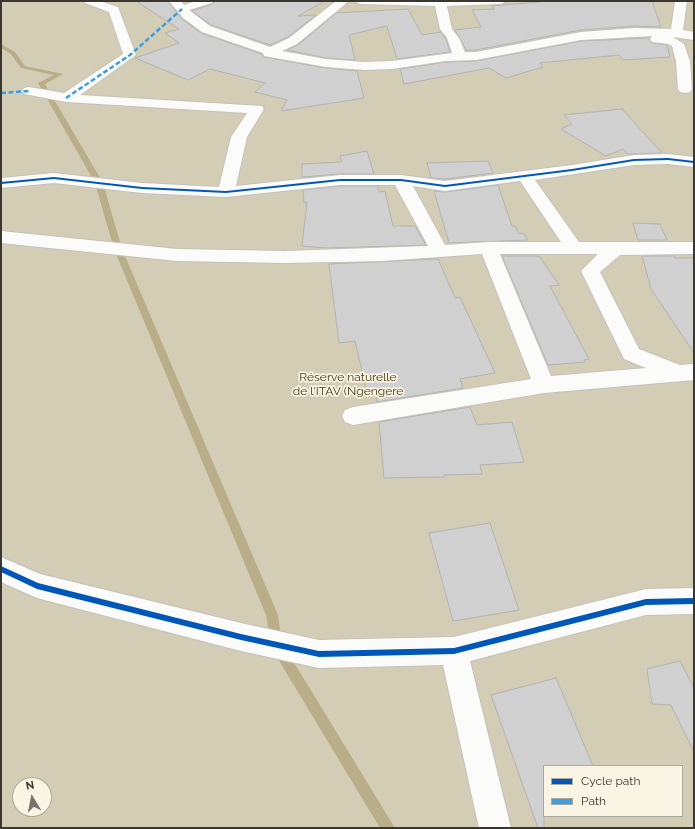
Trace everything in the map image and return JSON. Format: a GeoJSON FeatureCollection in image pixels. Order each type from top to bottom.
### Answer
{"type":"FeatureCollection","features":[{"type":"Feature","properties":{"kind":"street"},"geometry":{"type":"LineString","coordinates":[[66,98],[130,55],[114,10],[89,1]]}},
{"type":"Feature","properties":{"kind":"street"},"geometry":{"type":"LineString","coordinates":[[208,1],[179,5],[187,16],[206,29],[272,52],[293,41],[343,1]]}},
{"type":"Feature","properties":{"kind":"street"},"geometry":{"type":"LineString","coordinates":[[360,1],[440,3],[501,1]]}},
{"type":"Feature","properties":{"kind":"street"},"geometry":{"type":"LineString","coordinates":[[677,33],[681,1]]}},
{"type":"Feature","properties":{"kind":"street"},"geometry":{"type":"LineString","coordinates":[[440,3],[446,29],[453,38],[460,57]]}},
{"type":"Feature","properties":{"kind":"street"},"geometry":{"type":"LineString","coordinates":[[272,52],[269,53],[305,60],[364,66],[392,65],[476,56],[581,36],[635,32],[677,33],[694,36]]}},
{"type":"Feature","properties":{"kind":"street"},"geometry":{"type":"LineString","coordinates":[[635,32],[641,38],[671,40],[678,44],[683,61],[685,89]]}},
{"type":"Feature","properties":{"kind":"street"},"geometry":{"type":"LineString","coordinates":[[29,91],[66,98],[258,109],[239,138],[226,192]]}},
{"type":"Feature","properties":{"kind":"street"},"geometry":{"type":"LineString","coordinates":[[1,183],[54,178],[142,188],[226,192],[340,180],[401,180],[445,186],[572,170],[634,160],[668,159],[694,162]]}},
{"type":"Feature","properties":{"kind":"street"},"geometry":{"type":"LineString","coordinates":[[524,176],[574,248]]}},
{"type":"Feature","properties":{"kind":"street"},"geometry":{"type":"LineString","coordinates":[[401,180],[439,251]]}},
{"type":"Feature","properties":{"kind":"street"},"geometry":{"type":"LineString","coordinates":[[1,236],[177,255],[285,257],[382,255],[489,248],[694,248]]}},
{"type":"Feature","properties":{"kind":"street"},"geometry":{"type":"LineString","coordinates":[[489,248],[544,385]]}},
{"type":"Feature","properties":{"kind":"street"},"geometry":{"type":"LineString","coordinates":[[615,249],[590,271],[631,354],[687,373]]}},
{"type":"Feature","properties":{"kind":"street"},"geometry":{"type":"LineString","coordinates":[[353,416],[544,385],[687,373]]}},
{"type":"Feature","properties":{"kind":"street"},"geometry":{"type":"LineString","coordinates":[[1,569],[37,586],[241,637],[319,654],[454,651],[646,602],[694,601]]}},
{"type":"Feature","properties":{"kind":"street"},"geometry":{"type":"LineString","coordinates":[[454,651],[495,828]]}},
{"type":"Feature","properties":{"kind":"green space","name":"Réserve naturelle de l'ITAV (Ngengere"},"geometry":{"type":"Polygon","coordinates":[[[1,1],[694,1],[694,828],[1,828],[1,1]]]}},
{"type":"Feature","properties":{"kind":"building"},"geometry":{"type":"Polygon","coordinates":[[[136,1],[168,1],[182,19],[201,33],[262,54],[264,57],[326,68],[357,71],[364,98],[281,111],[287,100],[255,92],[265,83],[210,69],[188,80],[135,58],[179,43],[165,33],[179,29],[136,1]]]}},
{"type":"Feature","properties":{"kind":"building"},"geometry":{"type":"Polygon","coordinates":[[[216,1],[325,1],[298,16],[316,15],[288,37],[270,45],[211,25],[192,11],[212,4],[216,1]]]}},
{"type":"Feature","properties":{"kind":"building"},"geometry":{"type":"Polygon","coordinates":[[[548,1],[652,1],[661,27],[635,26],[581,30],[476,50],[466,50],[455,30],[481,27],[472,10],[495,9],[492,6],[548,1]]]}},
{"type":"Feature","properties":{"kind":"building"},"geometry":{"type":"Polygon","coordinates":[[[408,9],[422,35],[441,32],[446,39],[450,52],[397,59],[387,26],[349,35],[355,60],[326,58],[287,50],[298,45],[336,13],[408,9]]]}},
{"type":"Feature","properties":{"kind":"building"},"geometry":{"type":"Polygon","coordinates":[[[649,38],[652,43],[667,45],[670,57],[623,60],[619,55],[540,63],[543,67],[506,78],[489,68],[404,84],[400,69],[446,62],[476,61],[581,41],[649,38]]]}},
{"type":"Feature","properties":{"kind":"building"},"geometry":{"type":"Polygon","coordinates":[[[622,109],[662,153],[628,154],[623,149],[606,156],[561,129],[572,124],[564,115],[622,109]]]}},
{"type":"Feature","properties":{"kind":"building"},"geometry":{"type":"Polygon","coordinates":[[[367,151],[374,174],[340,174],[302,177],[302,164],[342,162],[340,156],[367,151]]]}},
{"type":"Feature","properties":{"kind":"building"},"geometry":{"type":"Polygon","coordinates":[[[488,161],[493,173],[445,179],[431,178],[427,163],[488,161]]]}},
{"type":"Feature","properties":{"kind":"building"},"geometry":{"type":"Polygon","coordinates":[[[498,185],[512,226],[515,226],[519,234],[523,233],[528,240],[449,243],[434,191],[445,192],[498,185]]]}},
{"type":"Feature","properties":{"kind":"building"},"geometry":{"type":"Polygon","coordinates":[[[340,186],[378,186],[379,192],[385,191],[393,226],[415,226],[426,245],[327,248],[302,246],[307,202],[304,203],[303,190],[340,186]]]}},
{"type":"Feature","properties":{"kind":"building"},"geometry":{"type":"Polygon","coordinates":[[[633,223],[660,224],[667,240],[638,240],[633,223]]]}},
{"type":"Feature","properties":{"kind":"building"},"geometry":{"type":"Polygon","coordinates":[[[502,256],[539,256],[559,285],[550,286],[589,359],[584,360],[585,362],[548,365],[502,256]]]}},
{"type":"Feature","properties":{"kind":"building"},"geometry":{"type":"Polygon","coordinates":[[[642,256],[674,256],[675,258],[694,258],[694,353],[651,289],[642,256]]]}},
{"type":"Feature","properties":{"kind":"building"},"geometry":{"type":"Polygon","coordinates":[[[438,259],[455,298],[460,297],[495,373],[460,379],[463,388],[377,402],[376,395],[368,396],[355,341],[339,343],[329,264],[438,259]]]}},
{"type":"Feature","properties":{"kind":"building"},"geometry":{"type":"Polygon","coordinates":[[[470,407],[477,425],[512,422],[524,462],[480,465],[482,474],[444,475],[444,477],[384,478],[379,422],[470,407]]]}},
{"type":"Feature","properties":{"kind":"building"},"geometry":{"type":"Polygon","coordinates":[[[490,523],[519,610],[453,621],[429,533],[490,523]]]}},
{"type":"Feature","properties":{"kind":"building"},"geometry":{"type":"Polygon","coordinates":[[[680,661],[694,688],[694,752],[671,705],[652,704],[647,669],[680,661]]]}},
{"type":"Feature","properties":{"kind":"building"},"geometry":{"type":"Polygon","coordinates":[[[556,678],[593,765],[543,765],[544,828],[538,828],[491,695],[556,678]]]}},
{"type":"Feature","properties":{"kind":"waterway"},"geometry":{"type":"LineString","coordinates":[[1,46],[13,53],[23,67],[60,74],[41,83],[99,183],[118,249],[272,615],[276,645],[388,828]]}},
{"type":"Feature","properties":{"kind":"marked path"},"geometry":{"type":"LineString","coordinates":[[66,98],[130,55],[182,9]]}},
{"type":"Feature","properties":{"kind":"marked path"},"geometry":{"type":"LineString","coordinates":[[1,93],[29,91]]}},
{"type":"Feature","properties":{"kind":"cycle path"},"geometry":{"type":"LineString","coordinates":[[1,183],[54,178],[142,188],[226,192],[340,180],[401,180],[445,186],[572,170],[634,160],[668,159],[694,162]]}},
{"type":"Feature","properties":{"kind":"cycle path"},"geometry":{"type":"LineString","coordinates":[[1,569],[37,586],[241,637],[319,654],[454,651],[646,602],[694,601]]}}]}
